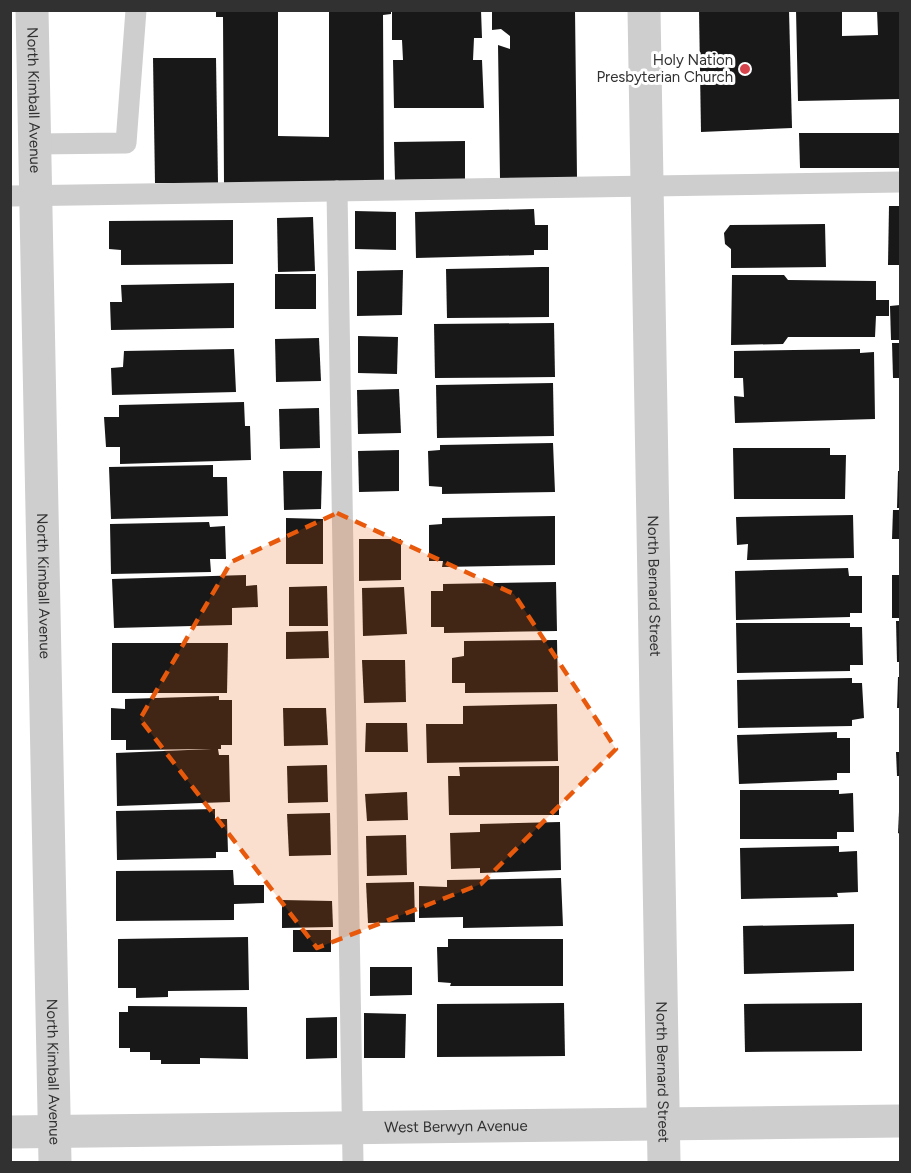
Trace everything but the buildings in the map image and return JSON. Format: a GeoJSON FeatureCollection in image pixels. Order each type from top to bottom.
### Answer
{"type":"FeatureCollection","features":[{"type":"Feature","properties":{"kind":"street","name":"North Kimball Avenue"},"geometry":{"type":"LineString","coordinates":[[32,10],[35,144],[23,196],[55,1147]]}},
{"type":"Feature","properties":{"kind":"street","name":"North Bernard Street"},"geometry":{"type":"LineString","coordinates":[[644,10],[664,1162]]}},
{"type":"Feature","properties":{"kind":"street","name":"West Berwyn Avenue"},"geometry":{"type":"LineString","coordinates":[[10,1132],[55,1147],[353,1128],[900,1121]]}},
{"type":"Feature","properties":{"kind":"lane"},"geometry":{"type":"LineString","coordinates":[[35,144],[126,143],[136,10]]}},
{"type":"Feature","properties":{"kind":"lane"},"geometry":{"type":"LineString","coordinates":[[23,196],[900,182]]}},
{"type":"Feature","properties":{"kind":"lane"},"geometry":{"type":"LineString","coordinates":[[337,191],[353,1162]]}},
{"type":"Feature","properties":{"kind":"highlighted area"},"geometry":{"type":"Polygon","coordinates":[[[337,513],[514,594],[616,749],[481,884],[317,948],[140,719],[231,562],[337,513]]]}},
{"type":"Feature","properties":{"kind":"place","name":"Holy Nation Presbyterian Church"},"geometry":{"type":"Point","coordinates":[745,69]}}]}
